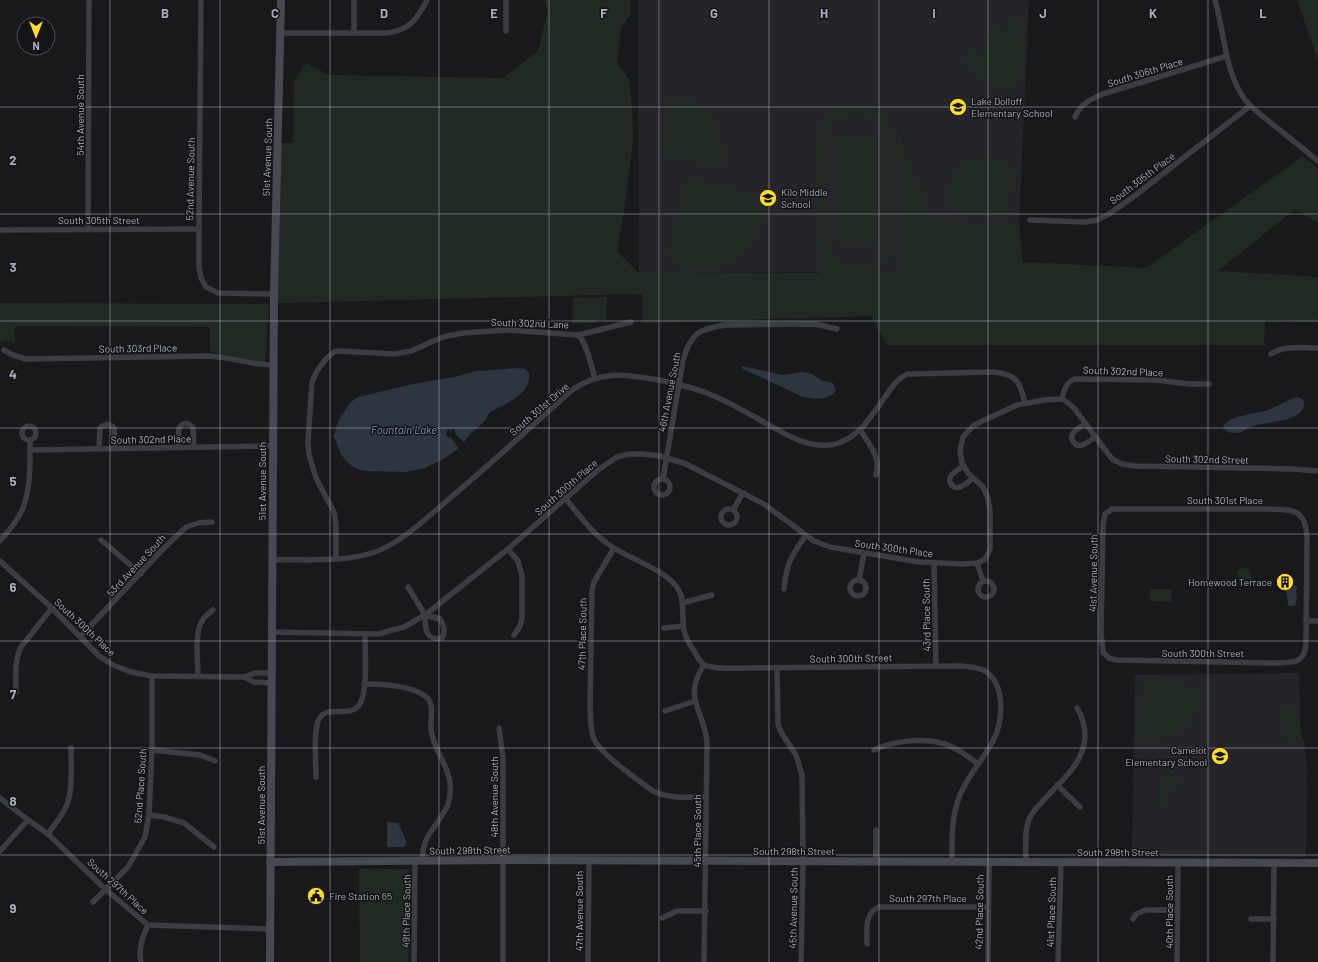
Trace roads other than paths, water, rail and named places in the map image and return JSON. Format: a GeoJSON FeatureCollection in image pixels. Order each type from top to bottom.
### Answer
{"type":"FeatureCollection","features":[{"type":"Feature","properties":{"kind":"street","name":"54th Avenue South"},"geometry":{"type":"LineString","coordinates":[[88,229],[89,0]]}},
{"type":"Feature","properties":{"kind":"street","name":"52nd Avenue South"},"geometry":{"type":"LineString","coordinates":[[201,0],[199,267],[202,282],[206,287],[218,293],[274,294]]}},
{"type":"Feature","properties":{"kind":"street","name":"51st Avenue South"},"geometry":{"type":"LineString","coordinates":[[270,962],[272,446],[281,0]]}},
{"type":"Feature","properties":{"kind":"street"},"geometry":{"type":"LineString","coordinates":[[354,0],[354,33]]}},
{"type":"Feature","properties":{"kind":"street"},"geometry":{"type":"LineString","coordinates":[[281,33],[387,33],[402,29],[416,18],[426,0]]}},
{"type":"Feature","properties":{"kind":"street"},"geometry":{"type":"LineString","coordinates":[[506,0],[506,31]]}},
{"type":"Feature","properties":{"kind":"street"},"geometry":{"type":"LineString","coordinates":[[1215,0],[1220,17],[1227,56],[1238,88],[1250,106],[1318,161]]}},
{"type":"Feature","properties":{"kind":"street","name":"South 306th Place"},"geometry":{"type":"LineString","coordinates":[[1075,117],[1083,105],[1091,99],[1103,94],[1227,56]]}},
{"type":"Feature","properties":{"kind":"street","name":"South 305th Place"},"geometry":{"type":"LineString","coordinates":[[1030,220],[1085,222],[1097,220],[1109,214],[1250,106]]}},
{"type":"Feature","properties":{"kind":"street","name":"South 305th Street"},"geometry":{"type":"LineString","coordinates":[[0,230],[199,228]]}},
{"type":"Feature","properties":{"kind":"street","name":"South 302nd Lane"},"geometry":{"type":"LineString","coordinates":[[336,559],[335,516],[332,507],[316,478],[308,450],[311,393],[314,375],[326,359],[334,352],[391,354],[408,352],[443,337],[474,332],[507,330],[578,335],[630,322]]}},
{"type":"Feature","properties":{"kind":"street","name":"46th Avenue South"},"geometry":{"type":"LineString","coordinates":[[663,479],[678,384],[686,348],[696,334],[703,330],[725,325],[751,324],[815,324],[837,329]]}},
{"type":"Feature","properties":{"kind":"street"},"geometry":{"type":"LineString","coordinates":[[578,335],[583,341],[595,378]]}},
{"type":"Feature","properties":{"kind":"street"},"geometry":{"type":"LineString","coordinates":[[1272,354],[1278,349],[1285,348],[1318,348]]}},
{"type":"Feature","properties":{"kind":"street","name":"South 303rd Place"},"geometry":{"type":"LineString","coordinates":[[4,350],[13,356],[26,359],[209,356],[227,358],[252,364],[273,365]]}},
{"type":"Feature","properties":{"kind":"street"},"geometry":{"type":"LineString","coordinates":[[876,475],[876,456],[860,430],[897,381],[908,374],[993,372],[1006,374],[1018,381],[1025,403]]}},
{"type":"Feature","properties":{"kind":"street","name":"South 301st Drive"},"geometry":{"type":"LineString","coordinates":[[272,560],[348,558],[383,549],[394,543],[416,527],[472,480],[572,390],[595,378],[622,374],[678,384],[720,398],[794,437],[811,444],[825,445],[836,443],[850,438],[860,430]]}},
{"type":"Feature","properties":{"kind":"street","name":"South 302nd Place"},"geometry":{"type":"LineString","coordinates":[[1062,399],[1066,386],[1070,381],[1075,379],[1156,380],[1183,384],[1209,384]]}},
{"type":"Feature","properties":{"kind":"street"},"geometry":{"type":"LineString","coordinates":[[983,581],[977,563],[984,560],[989,552],[991,544],[989,504],[983,487],[963,466],[960,457],[960,446],[963,437],[968,430],[978,423],[1008,409],[1025,403],[1048,400],[1062,399],[1067,402],[1074,408],[1096,437],[1083,445],[1078,446],[1073,443],[1072,437],[1074,432],[1086,424]]}},
{"type":"Feature","properties":{"kind":"street"},"geometry":{"type":"LineString","coordinates":[[178,447],[179,428],[186,423],[193,428],[194,447]]}},
{"type":"Feature","properties":{"kind":"street"},"geometry":{"type":"LineString","coordinates":[[100,448],[100,428],[104,424],[110,424],[114,428],[116,448]]}},
{"type":"Feature","properties":{"kind":"street","name":"South 302nd Street"},"geometry":{"type":"LineString","coordinates":[[1096,437],[1102,447],[1116,461],[1128,466],[1318,471]]}},
{"type":"Feature","properties":{"kind":"street"},"geometry":{"type":"LineString","coordinates":[[0,541],[23,509],[27,496],[30,440]]}},
{"type":"Feature","properties":{"kind":"street","name":"South 302nd Place"},"geometry":{"type":"LineString","coordinates":[[30,450],[272,446]]}},
{"type":"Feature","properties":{"kind":"street","name":"South 300th Place"},"geometry":{"type":"LineString","coordinates":[[272,632],[378,634],[404,627],[425,614],[508,549],[598,470],[617,457],[636,454],[666,458],[694,468],[776,512],[814,541],[830,547],[864,554],[934,563],[977,563]]}},
{"type":"Feature","properties":{"kind":"street"},"geometry":{"type":"LineString","coordinates":[[963,466],[951,475],[951,484],[955,488],[960,487],[973,478]]}},
{"type":"Feature","properties":{"kind":"street"},"geometry":{"type":"LineString","coordinates":[[733,510],[743,493]]}},
{"type":"Feature","properties":{"kind":"street"},"geometry":{"type":"LineString","coordinates":[[565,498],[599,537],[614,548],[670,580],[678,588],[682,603],[683,626],[687,639],[704,665]]}},
{"type":"Feature","properties":{"kind":"street","name":"South 301st Place"},"geometry":{"type":"LineString","coordinates":[[1122,509],[1286,510],[1297,512],[1303,518],[1306,526],[1306,621]]}},
{"type":"Feature","properties":{"kind":"street","name":"41st Avenue South"},"geometry":{"type":"LineString","coordinates":[[1103,652],[1101,633],[1103,521],[1104,515],[1108,510],[1122,509]]}},
{"type":"Feature","properties":{"kind":"street","name":"53rd Avenue South"},"geometry":{"type":"LineString","coordinates":[[81,636],[162,550],[186,527],[198,523],[212,522]]}},
{"type":"Feature","properties":{"kind":"street"},"geometry":{"type":"LineString","coordinates":[[784,589],[788,564],[806,535]]}},
{"type":"Feature","properties":{"kind":"street"},"geometry":{"type":"LineString","coordinates":[[101,540],[141,574]]}},
{"type":"Feature","properties":{"kind":"street","name":"47th Place South"},"geometry":{"type":"LineString","coordinates":[[614,548],[594,582],[592,589],[590,708],[592,734],[597,746],[607,756],[646,786],[658,793],[673,796],[706,797]]}},
{"type":"Feature","properties":{"kind":"street"},"geometry":{"type":"LineString","coordinates":[[508,549],[518,561],[522,576],[522,618],[520,626],[514,635]]}},
{"type":"Feature","properties":{"kind":"street"},"geometry":{"type":"LineString","coordinates":[[859,580],[864,554]]}},
{"type":"Feature","properties":{"kind":"street","name":"South 300th Place"},"geometry":{"type":"LineString","coordinates":[[0,561],[52,608],[99,656],[113,665],[131,672],[152,676],[244,677],[255,673],[272,674]]}},
{"type":"Feature","properties":{"kind":"street","name":"43rd Place South"},"geometry":{"type":"LineString","coordinates":[[934,563],[936,666]]}},
{"type":"Feature","properties":{"kind":"street"},"geometry":{"type":"LineString","coordinates":[[408,587],[425,614],[425,628],[431,637],[437,639],[442,638],[445,634],[445,628],[440,618],[425,614]]}},
{"type":"Feature","properties":{"kind":"street"},"geometry":{"type":"LineString","coordinates":[[682,603],[712,595]]}},
{"type":"Feature","properties":{"kind":"street"},"geometry":{"type":"LineString","coordinates":[[16,692],[16,664],[18,654],[21,647],[52,608]]}},
{"type":"Feature","properties":{"kind":"street"},"geometry":{"type":"LineString","coordinates":[[198,676],[197,646],[199,629],[202,621],[213,610]]}},
{"type":"Feature","properties":{"kind":"street"},"geometry":{"type":"LineString","coordinates":[[1306,621],[1318,621]]}},
{"type":"Feature","properties":{"kind":"street","name":"South 300th Street"},"geometry":{"type":"LineString","coordinates":[[1103,652],[1106,656],[1113,659],[1138,661],[1297,661],[1303,656],[1306,644],[1306,621]]}},
{"type":"Feature","properties":{"kind":"street"},"geometry":{"type":"LineString","coordinates":[[664,628],[683,626]]}},
{"type":"Feature","properties":{"kind":"street"},"geometry":{"type":"LineString","coordinates":[[316,778],[316,730],[319,718],[326,713],[355,709],[360,704],[364,684],[365,634]]}},
{"type":"Feature","properties":{"kind":"street","name":"South 300th Street"},"geometry":{"type":"LineString","coordinates":[[704,665],[716,667],[777,668],[961,666],[980,669],[994,681],[1000,699],[1000,718],[994,740],[978,764]]}},
{"type":"Feature","properties":{"kind":"street","name":"45th Place South"},"geometry":{"type":"LineString","coordinates":[[704,665],[696,681],[694,690],[695,701],[707,738],[706,911],[704,962]]}},
{"type":"Feature","properties":{"kind":"street","name":"45th Avenue South"},"geometry":{"type":"LineString","coordinates":[[777,668],[778,724],[781,732],[796,755],[802,776],[803,861],[801,962]]}},
{"type":"Feature","properties":{"kind":"street","name":"52nd Place South"},"geometry":{"type":"LineString","coordinates":[[93,902],[128,866],[145,837],[149,815],[152,750],[152,676]]}},
{"type":"Feature","properties":{"kind":"street","name":"South 300th Place"},"geometry":{"type":"LineString","coordinates":[[244,677],[254,682],[272,683]]}},
{"type":"Feature","properties":{"kind":"street","name":"49th Place South"},"geometry":{"type":"LineString","coordinates":[[364,684],[385,684],[400,687],[426,696],[430,701],[432,734],[446,766],[450,785],[449,797],[445,810],[424,843],[419,861],[414,962]]}},
{"type":"Feature","properties":{"kind":"street"},"geometry":{"type":"LineString","coordinates":[[665,710],[695,701]]}},
{"type":"Feature","properties":{"kind":"street"},"geometry":{"type":"LineString","coordinates":[[1026,862],[1026,832],[1029,819],[1034,811],[1075,766],[1083,747],[1083,719],[1077,708]]}},
{"type":"Feature","properties":{"kind":"street","name":"48th Avenue South"},"geometry":{"type":"LineString","coordinates":[[499,728],[503,758],[503,962]]}},
{"type":"Feature","properties":{"kind":"street"},"geometry":{"type":"LineString","coordinates":[[874,750],[900,742],[935,742],[954,747],[978,764],[967,780],[957,804],[953,826],[952,862]]}},
{"type":"Feature","properties":{"kind":"street"},"geometry":{"type":"LineString","coordinates":[[48,834],[68,803],[71,789],[71,748]]}},
{"type":"Feature","properties":{"kind":"street"},"geometry":{"type":"LineString","coordinates":[[152,750],[200,755],[215,761]]}},
{"type":"Feature","properties":{"kind":"street"},"geometry":{"type":"LineString","coordinates":[[1057,785],[1080,807]]}},
{"type":"Feature","properties":{"kind":"street","name":"South 297th Place"},"geometry":{"type":"LineString","coordinates":[[0,798],[48,834],[105,889],[148,925],[270,929]]}},
{"type":"Feature","properties":{"kind":"street"},"geometry":{"type":"LineString","coordinates":[[149,815],[164,817],[184,823],[214,847]]}},
{"type":"Feature","properties":{"kind":"street"},"geometry":{"type":"LineString","coordinates":[[0,851],[28,820]]}},
{"type":"Feature","properties":{"kind":"street"},"geometry":{"type":"LineString","coordinates":[[876,830],[876,861]]}},
{"type":"Feature","properties":{"kind":"street","name":"47th Avenue South"},"geometry":{"type":"LineString","coordinates":[[588,962],[589,860]]}},
{"type":"Feature","properties":{"kind":"street","name":"South 298th Street"},"geometry":{"type":"LineString","coordinates":[[270,862],[706,860],[1318,863]]}},
{"type":"Feature","properties":{"kind":"street","name":"42nd Place South"},"geometry":{"type":"LineString","coordinates":[[988,962],[987,907],[989,862]]}},
{"type":"Feature","properties":{"kind":"street","name":"41st Place South"},"geometry":{"type":"LineString","coordinates":[[1058,962],[1061,862]]}},
{"type":"Feature","properties":{"kind":"street","name":"40th Place South"},"geometry":{"type":"LineString","coordinates":[[1177,962],[1178,862]]}},
{"type":"Feature","properties":{"kind":"street"},"geometry":{"type":"LineString","coordinates":[[1273,962],[1274,863]]}},
{"type":"Feature","properties":{"kind":"street","name":"South 297th Place"},"geometry":{"type":"LineString","coordinates":[[867,944],[867,923],[871,913],[879,907],[987,907]]}},
{"type":"Feature","properties":{"kind":"street"},"geometry":{"type":"LineString","coordinates":[[1133,919],[1136,914],[1146,910],[1177,910]]}},
{"type":"Feature","properties":{"kind":"street"},"geometry":{"type":"LineString","coordinates":[[662,918],[677,911],[706,911]]}},
{"type":"Feature","properties":{"kind":"street"},"geometry":{"type":"LineString","coordinates":[[1251,919],[1274,919]]}},
{"type":"Feature","properties":{"kind":"street"},"geometry":{"type":"LineString","coordinates":[[141,962],[140,952],[142,939],[148,925]]}},
{"type":"Feature","properties":{"kind":"water"},"geometry":{"type":"Polygon","coordinates":[[[741,367],[783,375],[803,372],[812,374],[821,380],[833,383],[836,390],[834,394],[826,398],[817,399],[803,397],[743,369],[741,367]]]}},
{"type":"Feature","properties":{"kind":"water","name":"Fountain Lake"},"geometry":{"type":"Polygon","coordinates":[[[519,368],[525,369],[529,373],[529,380],[522,392],[510,402],[490,412],[485,421],[470,434],[464,442],[456,435],[454,429],[447,430],[446,436],[451,438],[458,449],[445,458],[425,468],[406,472],[364,471],[355,468],[347,462],[341,454],[334,437],[336,427],[341,416],[351,402],[358,397],[476,371],[519,368]]]}},
{"type":"Feature","properties":{"kind":"water"},"geometry":{"type":"Polygon","coordinates":[[[1297,397],[1303,400],[1304,407],[1301,412],[1288,419],[1253,426],[1238,433],[1228,432],[1223,428],[1229,420],[1268,410],[1297,397]]]}},
{"type":"Feature","properties":{"kind":"water"},"geometry":{"type":"Polygon","coordinates":[[[1294,586],[1297,588],[1295,606],[1288,606],[1287,594],[1285,592],[1288,588],[1292,588],[1294,586]]]}},
{"type":"Feature","properties":{"kind":"water"},"geometry":{"type":"Polygon","coordinates":[[[387,822],[398,823],[407,842],[404,847],[387,846],[387,822]]]}},
{"type":"Feature","properties":{"kind":"place","name":"Lake Dolloff Elementary School"},"geometry":{"type":"Point","coordinates":[958,107]}},
{"type":"Feature","properties":{"kind":"place","name":"Kilo Middle School"},"geometry":{"type":"Point","coordinates":[768,198]}},
{"type":"Feature","properties":{"kind":"place","name":"Homewood Terrace"},"geometry":{"type":"Point","coordinates":[1285,582]}},
{"type":"Feature","properties":{"kind":"place","name":"Camelot Elementary School"},"geometry":{"type":"Point","coordinates":[1220,756]}},
{"type":"Feature","properties":{"kind":"place","name":"Fire Station 65"},"geometry":{"type":"Point","coordinates":[316,896]}}]}
